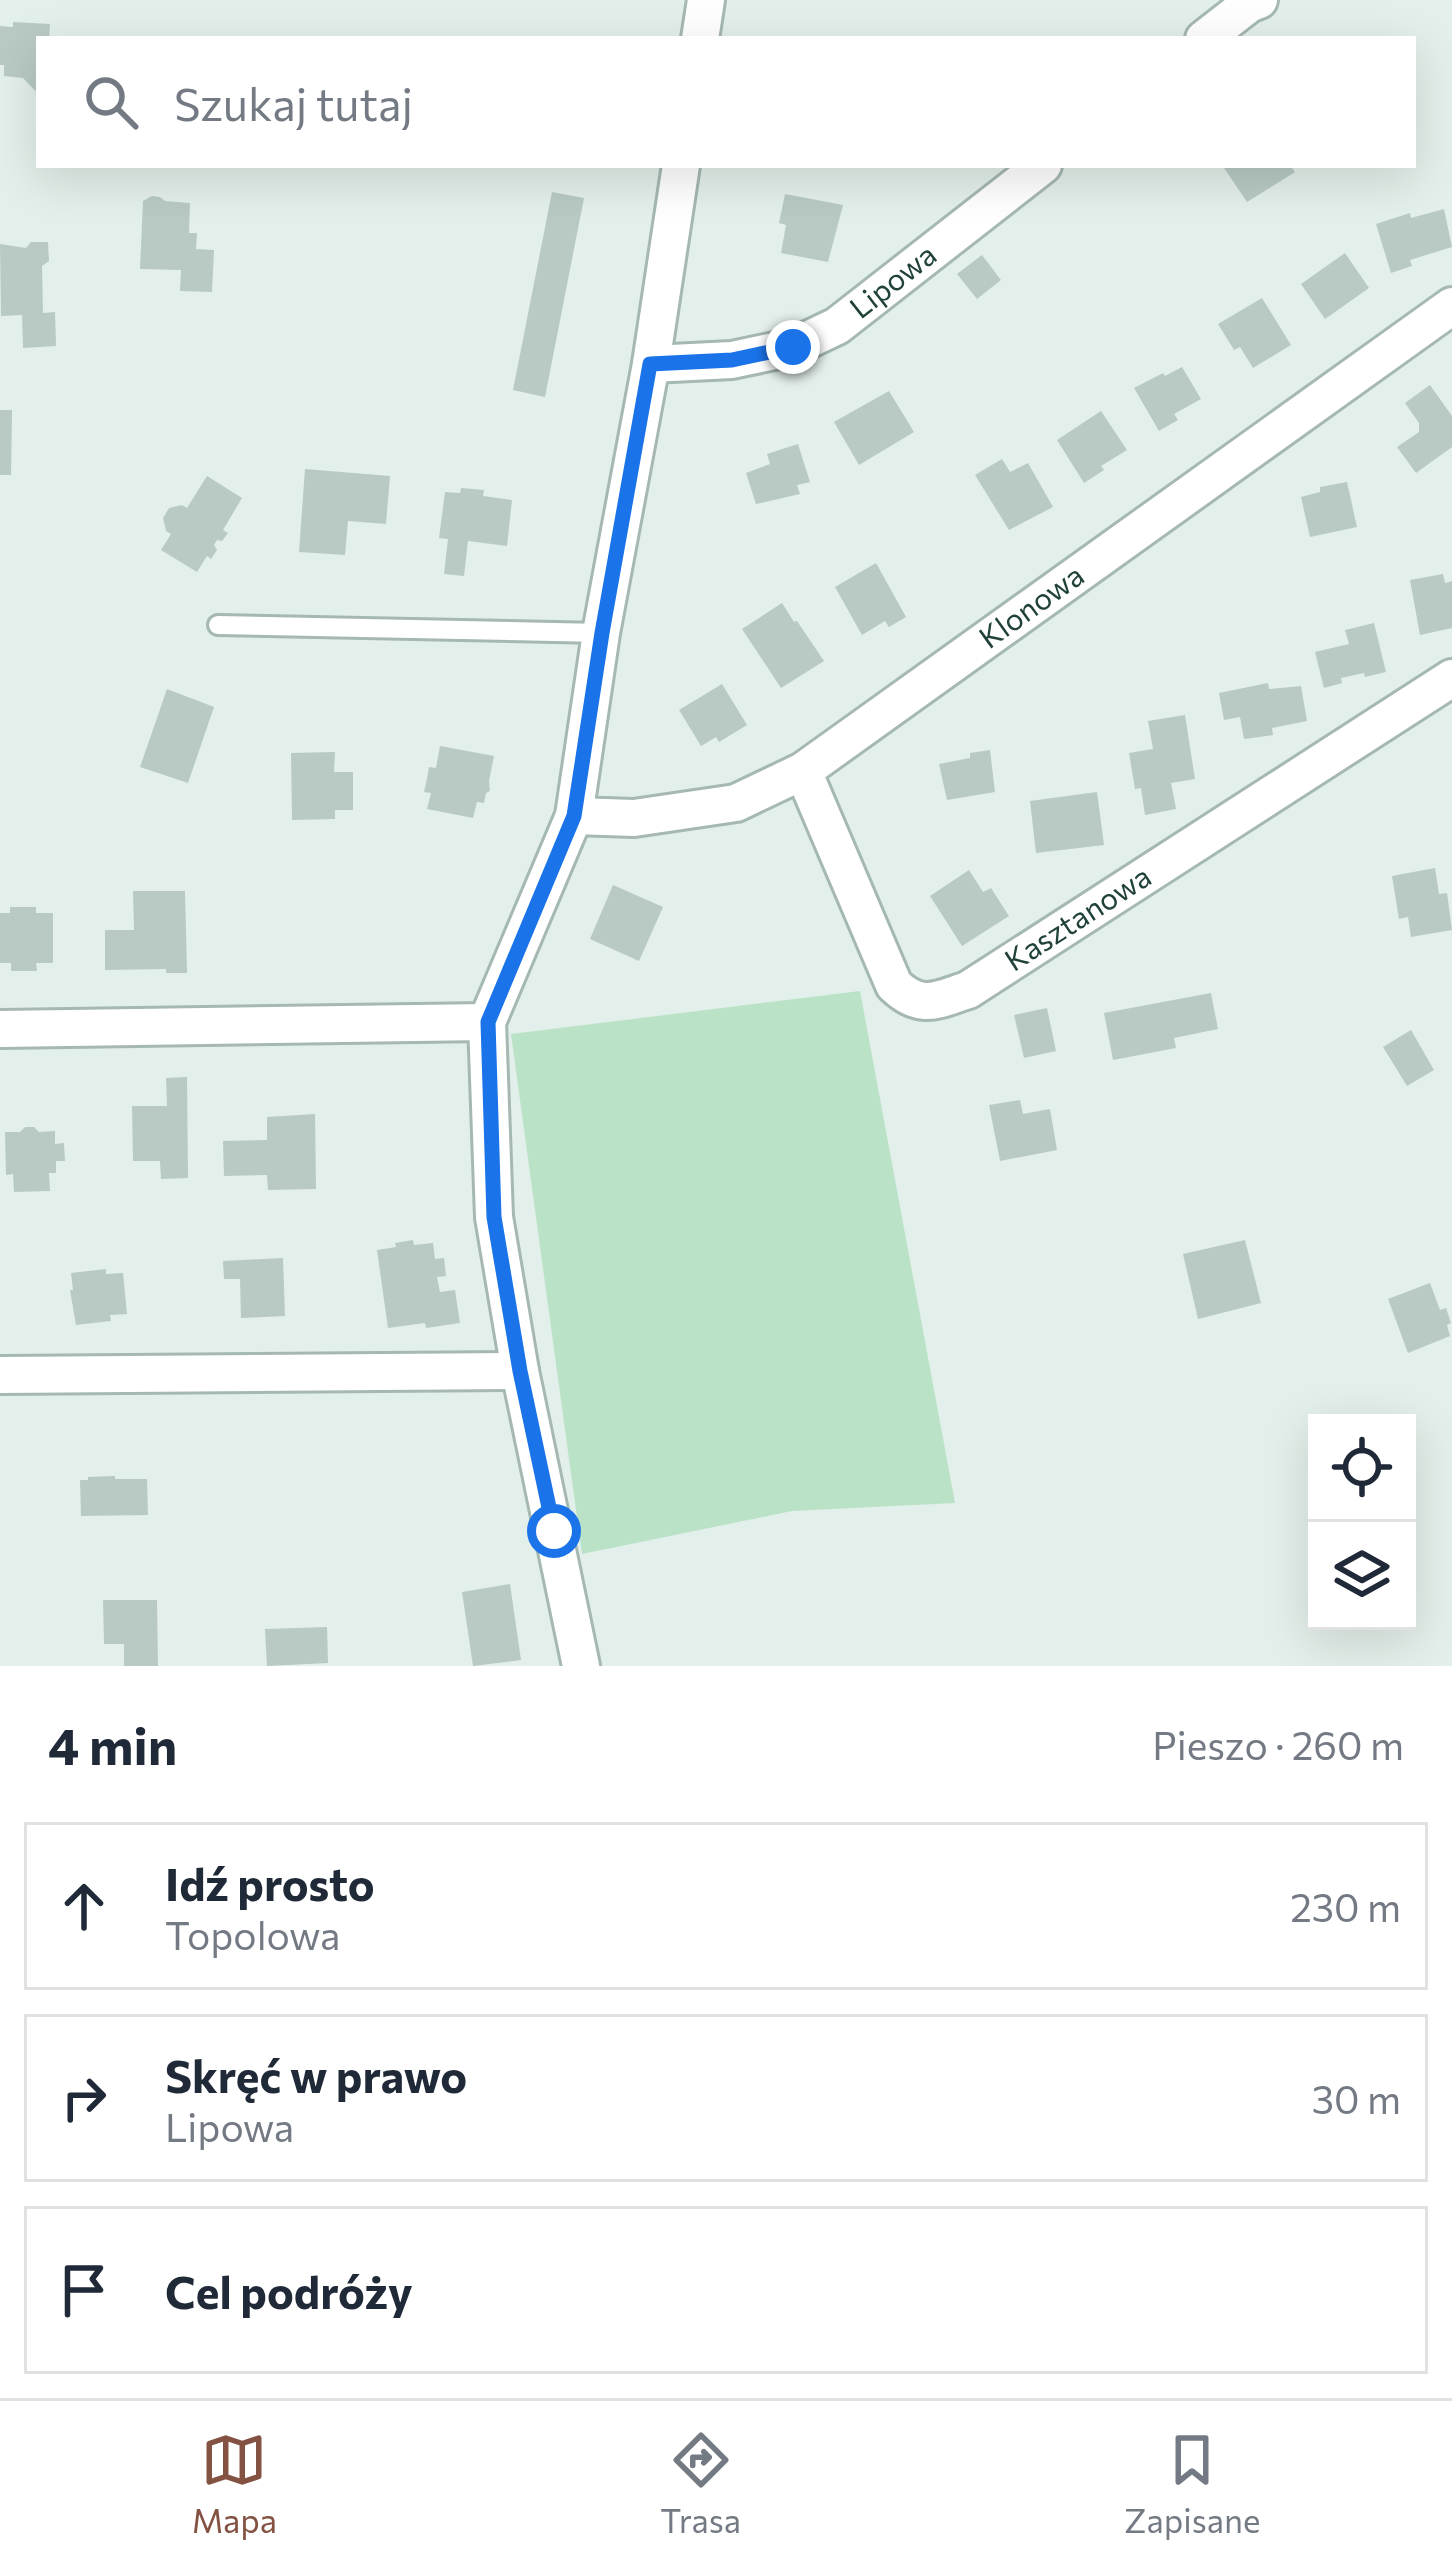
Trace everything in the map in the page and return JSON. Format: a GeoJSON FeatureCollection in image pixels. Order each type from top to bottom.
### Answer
{"type":"FeatureCollection","features":[{"type":"Feature","properties":{"kind":"street"},"geometry":{"type":"LineString","coordinates":[[700,36],[706,0]]}},
{"type":"Feature","properties":{"kind":"street"},"geometry":{"type":"LineString","coordinates":[[1208,36],[1259,0]]}},
{"type":"Feature","properties":{"kind":"street"},"geometry":{"type":"LineString","coordinates":[[581,1666],[520,1371],[494,1217],[488,1022],[574,816],[681,168]]}},
{"type":"Feature","properties":{"kind":"street","name":"Lipowa"},"geometry":{"type":"LineString","coordinates":[[650,364],[732,360],[793,347],[837,326],[1039,168]]}},
{"type":"Feature","properties":{"kind":"street","name":"Klonowa"},"geometry":{"type":"LineString","coordinates":[[574,816],[634,818],[736,803],[803,770],[1452,306]]}},
{"type":"Feature","properties":{"kind":"street","name":"Kasztanowa"},"geometry":{"type":"LineString","coordinates":[[803,770],[894,985],[906,998],[929,1003],[968,989],[1452,678]]}},
{"type":"Feature","properties":{"kind":"street"},"geometry":{"type":"LineString","coordinates":[[0,1029],[488,1022]]}},
{"type":"Feature","properties":{"kind":"street"},"geometry":{"type":"LineString","coordinates":[[0,1376],[520,1371]]}},
{"type":"Feature","properties":{"kind":"lane"},"geometry":{"type":"LineString","coordinates":[[218,626],[602,633]]}},
{"type":"Feature","properties":{"kind":"green space"},"geometry":{"type":"Polygon","coordinates":[[[860,991],[955,1503],[792,1511],[582,1554],[511,1034],[860,991]]]}},
{"type":"Feature","properties":{"kind":"building"},"geometry":{"type":"Polygon","coordinates":[[[13,22],[50,24],[49,36],[36,36],[36,92],[23,78],[4,76],[4,65],[0,65],[0,26],[13,27],[13,22]]]}},
{"type":"Feature","properties":{"kind":"building"},"geometry":{"type":"Polygon","coordinates":[[[1224,168],[1292,168],[1295,172],[1247,202],[1224,168]]]}},
{"type":"Feature","properties":{"kind":"building"},"geometry":{"type":"Polygon","coordinates":[[[552,192],[584,198],[545,397],[513,390],[552,192]]]}},
{"type":"Feature","properties":{"kind":"building"},"geometry":{"type":"Polygon","coordinates":[[[785,194],[843,205],[828,262],[781,253],[786,225],[779,223],[785,194]]]}},
{"type":"Feature","properties":{"kind":"building"},"geometry":{"type":"Polygon","coordinates":[[[152,196],[190,203],[189,233],[197,233],[196,249],[214,250],[212,292],[180,291],[181,270],[140,269],[143,201],[152,196]]]}},
{"type":"Feature","properties":{"kind":"building"},"geometry":{"type":"Polygon","coordinates":[[[1444,209],[1452,247],[1410,260],[1412,266],[1391,273],[1376,224],[1444,209]]]}},
{"type":"Feature","properties":{"kind":"building"},"geometry":{"type":"Polygon","coordinates":[[[31,242],[48,242],[49,261],[42,266],[43,313],[55,312],[56,346],[23,348],[22,315],[1,316],[0,244],[26,248],[31,242]]]}},
{"type":"Feature","properties":{"kind":"building"},"geometry":{"type":"Polygon","coordinates":[[[1345,253],[1369,288],[1325,319],[1301,284],[1345,253]]]}},
{"type":"Feature","properties":{"kind":"building"},"geometry":{"type":"Polygon","coordinates":[[[982,255],[1001,280],[977,299],[957,274],[982,255]]]}},
{"type":"Feature","properties":{"kind":"building"},"geometry":{"type":"Polygon","coordinates":[[[1262,298],[1291,345],[1253,368],[1240,347],[1234,350],[1218,324],[1262,298]]]}},
{"type":"Feature","properties":{"kind":"building"},"geometry":{"type":"Polygon","coordinates":[[[1182,367],[1201,399],[1174,414],[1178,420],[1159,431],[1134,388],[1182,367]]]}},
{"type":"Feature","properties":{"kind":"building"},"geometry":{"type":"Polygon","coordinates":[[[1430,385],[1452,416],[1452,447],[1416,473],[1397,447],[1419,432],[1419,423],[1405,403],[1430,385]]]}},
{"type":"Feature","properties":{"kind":"building"},"geometry":{"type":"Polygon","coordinates":[[[889,391],[914,432],[859,465],[834,422],[889,391]]]}},
{"type":"Feature","properties":{"kind":"building"},"geometry":{"type":"Polygon","coordinates":[[[0,410],[12,410],[11,475],[0,475],[0,410]]]}},
{"type":"Feature","properties":{"kind":"building"},"geometry":{"type":"Polygon","coordinates":[[[1101,411],[1127,450],[1084,483],[1057,440],[1101,411]]]}},
{"type":"Feature","properties":{"kind":"building"},"geometry":{"type":"Polygon","coordinates":[[[798,444],[810,482],[797,485],[800,494],[756,504],[746,473],[770,464],[767,454],[798,444]]]}},
{"type":"Feature","properties":{"kind":"building"},"geometry":{"type":"Polygon","coordinates":[[[1002,459],[1010,472],[1028,463],[1053,507],[1009,530],[975,475],[1002,459]]]}},
{"type":"Feature","properties":{"kind":"building"},"geometry":{"type":"Polygon","coordinates":[[[305,469],[390,476],[386,524],[348,521],[345,555],[299,552],[305,469]]]}},
{"type":"Feature","properties":{"kind":"building"},"geometry":{"type":"Polygon","coordinates":[[[207,476],[242,498],[223,530],[228,533],[217,540],[217,550],[197,572],[161,550],[171,534],[163,518],[169,508],[187,508],[207,476]]]}},
{"type":"Feature","properties":{"kind":"building"},"geometry":{"type":"Polygon","coordinates":[[[1347,482],[1357,527],[1310,537],[1301,497],[1320,492],[1320,487],[1347,482]]]}},
{"type":"Feature","properties":{"kind":"building"},"geometry":{"type":"Polygon","coordinates":[[[461,488],[512,500],[507,546],[468,541],[464,576],[444,574],[448,539],[439,538],[445,492],[460,493],[461,488]]]}},
{"type":"Feature","properties":{"kind":"building"},"geometry":{"type":"Polygon","coordinates":[[[876,563],[906,617],[889,627],[885,621],[862,635],[835,587],[876,563]]]}},
{"type":"Feature","properties":{"kind":"building"},"geometry":{"type":"Polygon","coordinates":[[[1443,574],[1445,583],[1452,581],[1452,628],[1420,635],[1410,580],[1443,574]]]}},
{"type":"Feature","properties":{"kind":"building"},"geometry":{"type":"Polygon","coordinates":[[[782,603],[824,661],[781,688],[742,629],[782,603]]]}},
{"type":"Feature","properties":{"kind":"building"},"geometry":{"type":"Polygon","coordinates":[[[1374,623],[1386,672],[1341,678],[1342,683],[1324,688],[1315,652],[1349,644],[1345,630],[1374,623]]]}},
{"type":"Feature","properties":{"kind":"building"},"geometry":{"type":"Polygon","coordinates":[[[1268,683],[1269,689],[1301,686],[1307,721],[1272,728],[1273,735],[1244,739],[1240,717],[1224,720],[1219,693],[1268,683]]]}},
{"type":"Feature","properties":{"kind":"building"},"geometry":{"type":"Polygon","coordinates":[[[722,684],[747,725],[719,742],[716,737],[701,746],[679,710],[722,684]]]}},
{"type":"Feature","properties":{"kind":"building"},"geometry":{"type":"Polygon","coordinates":[[[167,689],[214,707],[188,783],[140,767],[167,689]]]}},
{"type":"Feature","properties":{"kind":"building"},"geometry":{"type":"Polygon","coordinates":[[[1185,715],[1195,779],[1171,783],[1176,809],[1145,815],[1129,753],[1153,749],[1148,721],[1185,715]]]}},
{"type":"Feature","properties":{"kind":"building"},"geometry":{"type":"Polygon","coordinates":[[[440,746],[494,756],[490,791],[484,803],[477,802],[473,818],[427,809],[431,793],[424,792],[429,767],[436,768],[440,746]]]}},
{"type":"Feature","properties":{"kind":"building"},"geometry":{"type":"Polygon","coordinates":[[[990,750],[995,792],[947,800],[939,764],[990,750]]]}},
{"type":"Feature","properties":{"kind":"building"},"geometry":{"type":"Polygon","coordinates":[[[335,752],[334,772],[353,772],[353,810],[335,810],[335,819],[292,820],[291,753],[335,752]]]}},
{"type":"Feature","properties":{"kind":"building"},"geometry":{"type":"Polygon","coordinates":[[[1097,792],[1104,845],[1036,853],[1030,801],[1097,792]]]}},
{"type":"Feature","properties":{"kind":"building"},"geometry":{"type":"Polygon","coordinates":[[[1435,868],[1439,894],[1447,893],[1452,930],[1411,937],[1408,917],[1399,919],[1392,876],[1435,868]]]}},
{"type":"Feature","properties":{"kind":"building"},"geometry":{"type":"Polygon","coordinates":[[[969,870],[983,892],[991,888],[1009,916],[962,946],[930,896],[969,870]]]}},
{"type":"Feature","properties":{"kind":"building"},"geometry":{"type":"Polygon","coordinates":[[[613,885],[663,907],[639,961],[590,939],[613,885]]]}},
{"type":"Feature","properties":{"kind":"building"},"geometry":{"type":"Polygon","coordinates":[[[133,891],[185,891],[187,973],[105,970],[105,930],[134,930],[133,891]]]}},
{"type":"Feature","properties":{"kind":"building"},"geometry":{"type":"Polygon","coordinates":[[[10,907],[53,913],[53,963],[36,963],[37,971],[11,971],[11,963],[0,963],[0,913],[10,913],[10,907]]]}},
{"type":"Feature","properties":{"kind":"building"},"geometry":{"type":"Polygon","coordinates":[[[1211,993],[1218,1029],[1174,1038],[1176,1048],[1113,1060],[1104,1013],[1211,993]]]}},
{"type":"Feature","properties":{"kind":"building"},"geometry":{"type":"Polygon","coordinates":[[[1047,1008],[1056,1051],[1024,1058],[1014,1015],[1047,1008]]]}},
{"type":"Feature","properties":{"kind":"building"},"geometry":{"type":"Polygon","coordinates":[[[1411,1030],[1434,1070],[1407,1086],[1383,1047],[1411,1030]]]}},
{"type":"Feature","properties":{"kind":"building"},"geometry":{"type":"Polygon","coordinates":[[[187,1077],[188,1178],[161,1179],[160,1161],[133,1161],[132,1106],[167,1106],[166,1078],[187,1077]]]}},
{"type":"Feature","properties":{"kind":"building"},"geometry":{"type":"Polygon","coordinates":[[[1020,1100],[1023,1114],[1050,1109],[1057,1150],[1000,1161],[989,1105],[1020,1100]]]}},
{"type":"Feature","properties":{"kind":"building"},"geometry":{"type":"Polygon","coordinates":[[[315,1114],[316,1189],[268,1190],[267,1175],[224,1176],[223,1141],[267,1140],[267,1117],[315,1114]]]}},
{"type":"Feature","properties":{"kind":"building"},"geometry":{"type":"Polygon","coordinates":[[[25,1127],[55,1131],[55,1144],[64,1143],[65,1161],[56,1161],[56,1173],[49,1173],[50,1191],[14,1192],[13,1174],[6,1175],[5,1132],[20,1132],[25,1127]]]}},
{"type":"Feature","properties":{"kind":"building"},"geometry":{"type":"Polygon","coordinates":[[[413,1240],[414,1245],[433,1243],[435,1259],[444,1258],[446,1276],[437,1277],[440,1292],[455,1290],[460,1323],[388,1328],[377,1250],[413,1240]]]}},
{"type":"Feature","properties":{"kind":"building"},"geometry":{"type":"Polygon","coordinates":[[[1245,1240],[1261,1303],[1198,1319],[1183,1254],[1245,1240]]]}},
{"type":"Feature","properties":{"kind":"building"},"geometry":{"type":"Polygon","coordinates":[[[283,1258],[285,1316],[241,1318],[240,1279],[224,1279],[223,1261],[283,1258]]]}},
{"type":"Feature","properties":{"kind":"building"},"geometry":{"type":"Polygon","coordinates":[[[106,1269],[106,1274],[123,1273],[127,1314],[76,1325],[71,1273],[106,1269]]]}},
{"type":"Feature","properties":{"kind":"building"},"geometry":{"type":"Polygon","coordinates":[[[1430,1283],[1440,1310],[1446,1308],[1450,1336],[1408,1353],[1388,1299],[1430,1283]]]}},
{"type":"Feature","properties":{"kind":"building"},"geometry":{"type":"Polygon","coordinates":[[[147,1479],[148,1515],[81,1516],[80,1480],[147,1479]]]}},
{"type":"Feature","properties":{"kind":"building"},"geometry":{"type":"Polygon","coordinates":[[[510,1584],[521,1660],[473,1666],[462,1592],[510,1584]]]}},
{"type":"Feature","properties":{"kind":"building"},"geometry":{"type":"Polygon","coordinates":[[[103,1600],[157,1600],[158,1666],[124,1666],[124,1644],[104,1644],[103,1600]]]}},
{"type":"Feature","properties":{"kind":"building"},"geometry":{"type":"Polygon","coordinates":[[[327,1627],[328,1663],[267,1666],[265,1629],[327,1627]]]}},
{"type":"Feature","properties":{"kind":"route"},"geometry":{"type":"LineString","coordinates":[[554,1531],[494,1217],[488,1022],[574,816],[650,364],[732,360],[793,347]]}}]}
